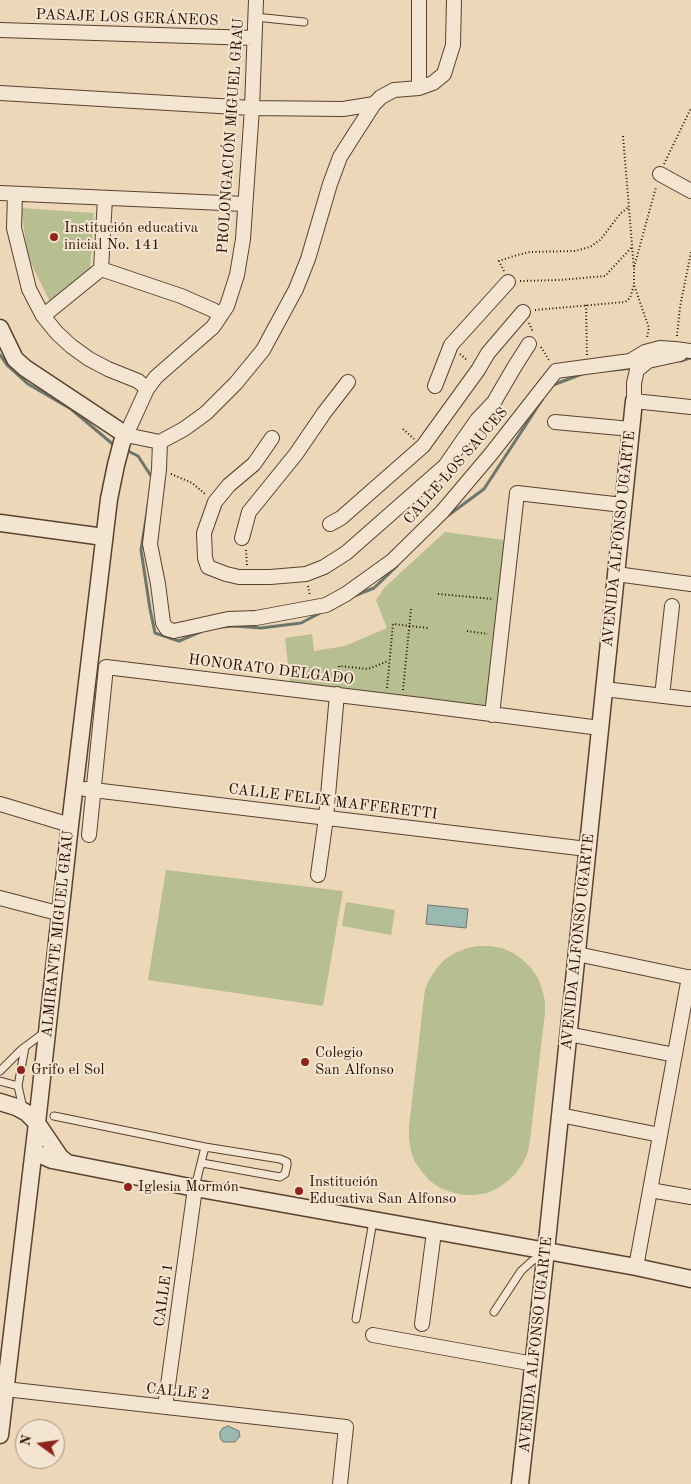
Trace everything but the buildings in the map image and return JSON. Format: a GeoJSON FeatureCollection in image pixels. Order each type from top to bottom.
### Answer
{"type":"FeatureCollection","features":[{"type":"Feature","properties":{"kind":"street","name":"PROLONGACIÓN MIGUEL GRAU"},"geometry":{"type":"LineString","coordinates":[[126,435],[147,388],[156,377],[213,327],[227,306],[237,275],[243,239],[252,108],[256,0]]}},
{"type":"Feature","properties":{"kind":"street"},"geometry":{"type":"LineString","coordinates":[[418,88],[419,0]]}},
{"type":"Feature","properties":{"kind":"street"},"geometry":{"type":"LineString","coordinates":[[0,328],[15,360],[126,435],[160,442],[184,429],[206,413],[236,383],[263,350],[299,281],[308,259],[340,157],[374,104],[381,97],[394,90],[418,88],[433,83],[444,74],[452,45],[454,0]]}},
{"type":"Feature","properties":{"kind":"street","name":"PASAJE LOS GERÁNEOS"},"geometry":{"type":"LineString","coordinates":[[0,30],[254,38]]}},
{"type":"Feature","properties":{"kind":"street"},"geometry":{"type":"LineString","coordinates":[[0,93],[252,108],[343,109],[374,104]]}},
{"type":"Feature","properties":{"kind":"street"},"geometry":{"type":"LineString","coordinates":[[660,174],[691,191]]}},
{"type":"Feature","properties":{"kind":"street"},"geometry":{"type":"LineString","coordinates":[[0,193],[245,204]]}},
{"type":"Feature","properties":{"kind":"street"},"geometry":{"type":"LineString","coordinates":[[14,194],[14,228],[28,289],[43,316],[57,334],[89,359],[138,381],[147,388]]}},
{"type":"Feature","properties":{"kind":"street"},"geometry":{"type":"LineString","coordinates":[[43,316],[101,270],[105,198]]}},
{"type":"Feature","properties":{"kind":"street"},"geometry":{"type":"LineString","coordinates":[[101,270],[181,296],[221,315]]}},
{"type":"Feature","properties":{"kind":"street"},"geometry":{"type":"LineString","coordinates":[[435,386],[451,345],[508,282]]}},
{"type":"Feature","properties":{"kind":"street"},"geometry":{"type":"LineString","coordinates":[[330,524],[354,506],[423,446],[478,370],[488,353],[523,312]]}},
{"type":"Feature","properties":{"kind":"street"},"geometry":{"type":"LineString","coordinates":[[272,438],[254,464],[228,486],[215,502],[204,533],[205,558],[208,567],[226,574],[270,578],[306,574],[324,567],[346,553],[446,466],[477,420],[494,402],[529,344]]}},
{"type":"Feature","properties":{"kind":"street","name":"CALLE LOS SAUCES"},"geometry":{"type":"LineString","coordinates":[[160,442],[159,469],[150,544],[163,623],[167,629],[174,631],[228,618],[256,618],[313,609],[326,605],[346,594],[392,560],[442,512],[491,454],[556,371],[630,362],[645,352],[660,348],[691,351]]}},
{"type":"Feature","properties":{"kind":"street"},"geometry":{"type":"LineString","coordinates":[[691,351],[648,361],[637,370],[634,383],[634,400],[691,407]]}},
{"type":"Feature","properties":{"kind":"street"},"geometry":{"type":"LineString","coordinates":[[242,538],[249,512],[296,454],[348,382]]}},
{"type":"Feature","properties":{"kind":"street","name":"AVENIDA ALFONSO UGARTE"},"geometry":{"type":"LineString","coordinates":[[520,1484],[546,1253],[634,400]]}},
{"type":"Feature","properties":{"kind":"street"},"geometry":{"type":"LineString","coordinates":[[555,422],[631,429]]}},
{"type":"Feature","properties":{"kind":"street","name":"ALMIRANTE MIGUEL GRAU"},"geometry":{"type":"LineString","coordinates":[[0,1435],[38,1123],[70,825],[104,537],[116,465],[122,442],[126,435]]}},
{"type":"Feature","properties":{"kind":"street"},"geometry":{"type":"LineString","coordinates":[[492,715],[517,493],[623,505]]}},
{"type":"Feature","properties":{"kind":"street"},"geometry":{"type":"LineString","coordinates":[[0,523],[104,537]]}},
{"type":"Feature","properties":{"kind":"street"},"geometry":{"type":"LineString","coordinates":[[616,574],[691,584]]}},
{"type":"Feature","properties":{"kind":"street"},"geometry":{"type":"LineString","coordinates":[[662,696],[672,606]]}},
{"type":"Feature","properties":{"kind":"street","name":"HONORATO DELGADO"},"geometry":{"type":"LineString","coordinates":[[89,835],[106,667],[337,690],[492,715],[600,728]]}},
{"type":"Feature","properties":{"kind":"street"},"geometry":{"type":"LineString","coordinates":[[604,689],[690,698]]}},
{"type":"Feature","properties":{"kind":"street"},"geometry":{"type":"LineString","coordinates":[[318,875],[326,818],[337,690]]}},
{"type":"Feature","properties":{"kind":"street","name":"CALLE FELIX MAFFERETTI"},"geometry":{"type":"LineString","coordinates":[[75,788],[588,849]]}},
{"type":"Feature","properties":{"kind":"street"},"geometry":{"type":"LineString","coordinates":[[0,804],[70,825]]}},
{"type":"Feature","properties":{"kind":"street"},"geometry":{"type":"LineString","coordinates":[[0,898],[61,914]]}},
{"type":"Feature","properties":{"kind":"street"},"geometry":{"type":"LineString","coordinates":[[577,954],[690,978],[636,1267]]}},
{"type":"Feature","properties":{"kind":"street"},"geometry":{"type":"LineString","coordinates":[[568,1034],[675,1055]]}},
{"type":"Feature","properties":{"kind":"street"},"geometry":{"type":"LineString","coordinates":[[0,1102],[24,1110],[38,1123],[60,1157],[66,1162]]}},
{"type":"Feature","properties":{"kind":"street"},"geometry":{"type":"LineString","coordinates":[[560,1115],[660,1135]]}},
{"type":"Feature","properties":{"kind":"street"},"geometry":{"type":"LineString","coordinates":[[34,1152],[52,1160],[195,1188],[691,1278]]}},
{"type":"Feature","properties":{"kind":"street","name":"CALLE 1"},"geometry":{"type":"LineString","coordinates":[[165,1407],[195,1188]]}},
{"type":"Feature","properties":{"kind":"street"},"geometry":{"type":"LineString","coordinates":[[650,1190],[691,1197]]}},
{"type":"Feature","properties":{"kind":"street"},"geometry":{"type":"LineString","coordinates":[[422,1324],[434,1232]]}},
{"type":"Feature","properties":{"kind":"street"},"geometry":{"type":"LineString","coordinates":[[373,1334],[534,1364]]}},
{"type":"Feature","properties":{"kind":"street","name":"CALLE 2"},"geometry":{"type":"LineString","coordinates":[[5,1390],[346,1427],[340,1484]]}},
{"type":"Feature","properties":{"kind":"lane"},"geometry":{"type":"LineString","coordinates":[[255,18],[304,22]]}},
{"type":"Feature","properties":{"kind":"lane"},"geometry":{"type":"LineString","coordinates":[[0,1071],[25,1046],[48,1030]]}},
{"type":"Feature","properties":{"kind":"lane"},"geometry":{"type":"LineString","coordinates":[[24,1110],[18,1086],[25,1046]]}},
{"type":"Feature","properties":{"kind":"lane"},"geometry":{"type":"LineString","coordinates":[[0,1081],[18,1086]]}},
{"type":"Feature","properties":{"kind":"lane"},"geometry":{"type":"LineString","coordinates":[[54,1116],[280,1159],[286,1162],[287,1169],[282,1176],[274,1177],[202,1163]]}},
{"type":"Feature","properties":{"kind":"lane"},"geometry":{"type":"LineString","coordinates":[[195,1188],[205,1146]]}},
{"type":"Feature","properties":{"kind":"lane"},"geometry":{"type":"LineString","coordinates":[[356,1319],[373,1221]]}},
{"type":"Feature","properties":{"kind":"lane"},"geometry":{"type":"LineString","coordinates":[[494,1312],[521,1271],[532,1261],[546,1253]]}},
{"type":"Feature","properties":{"kind":"path"},"geometry":{"type":"LineString","coordinates":[[623,136],[634,285],[649,328],[645,352]]}},
{"type":"Feature","properties":{"kind":"path"},"geometry":{"type":"LineString","coordinates":[[499,261],[530,252],[575,251],[590,247],[600,240],[621,213],[629,207]]}},
{"type":"Feature","properties":{"kind":"path"},"geometry":{"type":"LineString","coordinates":[[508,282],[605,276],[632,248]]}},
{"type":"Feature","properties":{"kind":"path"},"geometry":{"type":"LineString","coordinates":[[675,349],[680,307],[691,252]]}},
{"type":"Feature","properties":{"kind":"path"},"geometry":{"type":"LineString","coordinates":[[523,312],[625,302],[630,298],[634,285]]}},
{"type":"Feature","properties":{"kind":"path"},"geometry":{"type":"LineString","coordinates":[[586,305],[587,366]]}},
{"type":"Feature","properties":{"kind":"path"},"geometry":{"type":"LineString","coordinates":[[403,429],[423,446]]}},
{"type":"Feature","properties":{"kind":"path"},"geometry":{"type":"LineString","coordinates":[[159,469],[192,483],[215,502]]}},
{"type":"Feature","properties":{"kind":"path"},"geometry":{"type":"LineString","coordinates":[[242,538],[246,552],[247,577]]}},
{"type":"Feature","properties":{"kind":"path"},"geometry":{"type":"LineString","coordinates":[[306,574],[313,609]]}},
{"type":"Feature","properties":{"kind":"path"},"geometry":{"type":"LineString","coordinates":[[438,594],[496,600]]}},
{"type":"Feature","properties":{"kind":"path"},"geometry":{"type":"LineString","coordinates":[[403,693],[410,609]]}},
{"type":"Feature","properties":{"kind":"path"},"geometry":{"type":"LineString","coordinates":[[387,691],[393,624],[428,628]]}},
{"type":"Feature","properties":{"kind":"path"},"geometry":{"type":"LineString","coordinates":[[467,631],[492,635]]}},
{"type":"Feature","properties":{"kind":"path"},"geometry":{"type":"LineString","coordinates":[[337,690],[340,666],[368,669],[390,661]]}},
{"type":"Feature","properties":{"kind":"green space"},"geometry":{"type":"Polygon","coordinates":[[[21,208],[94,213],[90,271],[50,302],[28,257],[21,208]]]}},
{"type":"Feature","properties":{"kind":"green space"},"geometry":{"type":"Polygon","coordinates":[[[445,532],[504,540],[487,706],[290,683],[285,638],[312,634],[314,651],[345,646],[387,628],[376,600],[385,587],[445,532]]]}},
{"type":"Feature","properties":{"kind":"green space"},"geometry":{"type":"Polygon","coordinates":[[[166,870],[343,891],[323,1006],[148,980],[166,870]]]}},
{"type":"Feature","properties":{"kind":"green space"},"geometry":{"type":"Polygon","coordinates":[[[346,902],[395,910],[391,935],[342,926],[346,902]]]}},
{"type":"Feature","properties":{"kind":"green space"},"geometry":{"type":"Polygon","coordinates":[[[478,946],[502,948],[513,953],[531,968],[538,978],[542,989],[545,1013],[528,1152],[516,1173],[498,1188],[487,1193],[463,1195],[440,1188],[422,1172],[415,1162],[411,1151],[409,1127],[425,989],[430,978],[445,959],[467,948],[478,946]]]}},
{"type":"Feature","properties":{"kind":"water"},"geometry":{"type":"Polygon","coordinates":[[[428,905],[468,909],[466,928],[426,924],[428,905]]]}},
{"type":"Feature","properties":{"kind":"water"},"geometry":{"type":"Polygon","coordinates":[[[228,1426],[239,1431],[240,1436],[235,1442],[223,1442],[220,1438],[220,1432],[228,1426]]]}},
{"type":"Feature","properties":{"kind":"waterway"},"geometry":{"type":"LineString","coordinates":[[0,355],[8,366],[28,384],[71,409],[115,446]]}},
{"type":"Feature","properties":{"kind":"waterway"},"geometry":{"type":"LineString","coordinates":[[680,361],[691,358]]}},
{"type":"Feature","properties":{"kind":"waterway"},"geometry":{"type":"LineString","coordinates":[[613,370],[634,368]]}},
{"type":"Feature","properties":{"kind":"waterway"},"geometry":{"type":"LineString","coordinates":[[553,385],[582,374]]}},
{"type":"Feature","properties":{"kind":"waterway"},"geometry":{"type":"LineString","coordinates":[[446,517],[484,489],[542,400]]}},
{"type":"Feature","properties":{"kind":"waterway"},"geometry":{"type":"LineString","coordinates":[[126,450],[138,456],[153,479]]}},
{"type":"Feature","properties":{"kind":"waterway"},"geometry":{"type":"LineString","coordinates":[[149,500],[141,550],[155,633],[179,641],[200,632]]}},
{"type":"Feature","properties":{"kind":"waterway"},"geometry":{"type":"LineString","coordinates":[[354,596],[374,588],[397,566]]}},
{"type":"Feature","properties":{"kind":"waterway"},"geometry":{"type":"LineString","coordinates":[[221,627],[261,628],[301,623],[324,611]]}},
{"type":"Feature","properties":{"kind":"place","name":"Institución educativa inicial No. 141"},"geometry":{"type":"Point","coordinates":[54,237]}},
{"type":"Feature","properties":{"kind":"place","name":"Colegio San Alfonso"},"geometry":{"type":"Point","coordinates":[305,1062]}},
{"type":"Feature","properties":{"kind":"place","name":"Grifo el Sol"},"geometry":{"type":"Point","coordinates":[21,1070]}},
{"type":"Feature","properties":{"kind":"place","name":"Iglesia Mormón"},"geometry":{"type":"Point","coordinates":[128,1187]}},
{"type":"Feature","properties":{"kind":"place","name":"Institución Educativa San Alfonso"},"geometry":{"type":"Point","coordinates":[299,1191]}}]}
